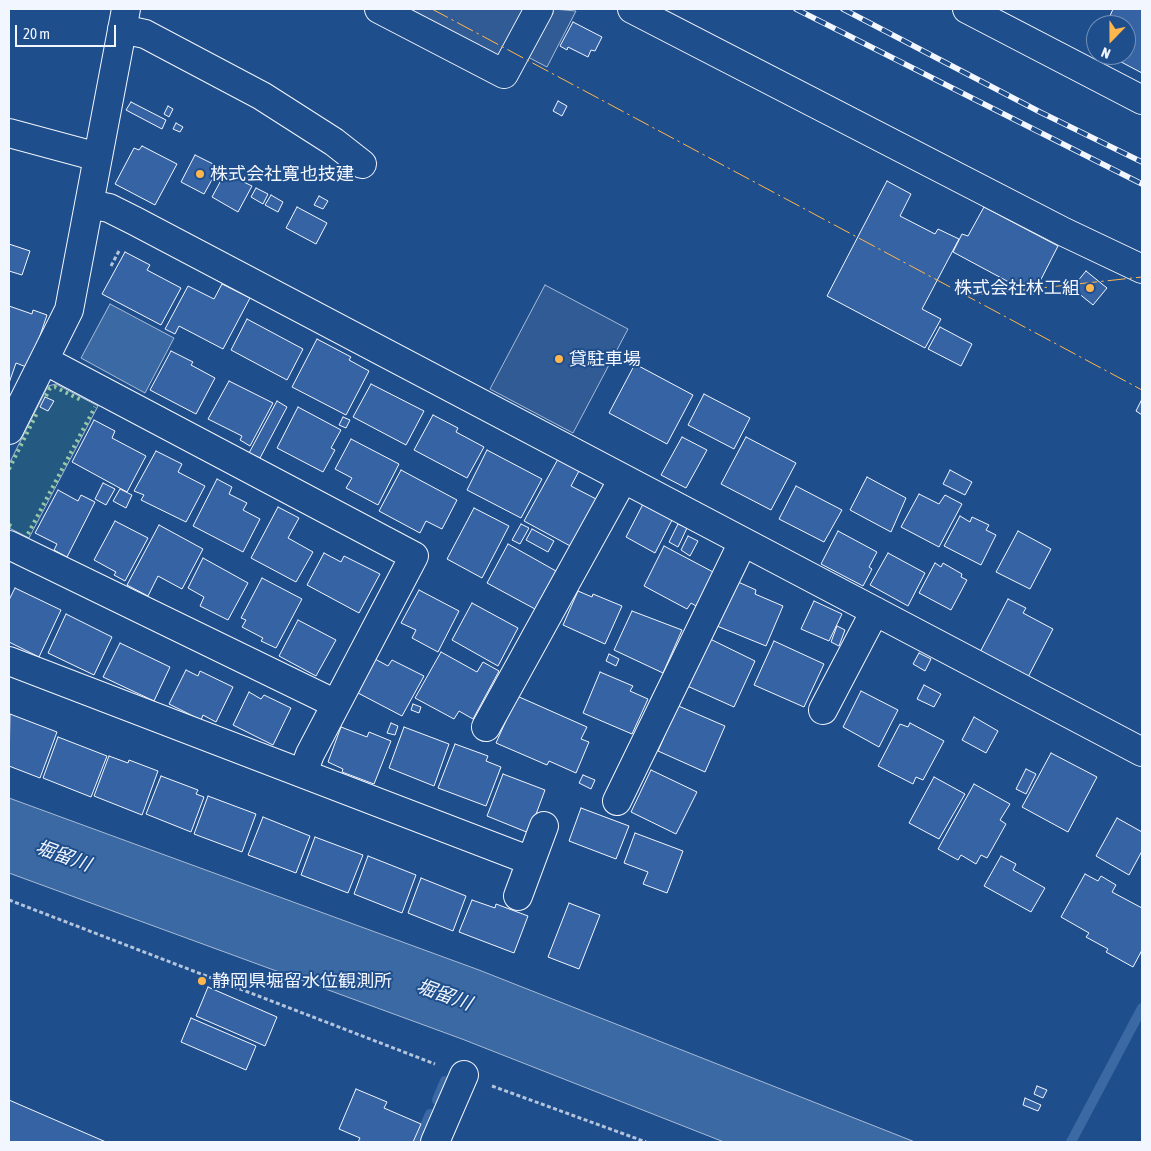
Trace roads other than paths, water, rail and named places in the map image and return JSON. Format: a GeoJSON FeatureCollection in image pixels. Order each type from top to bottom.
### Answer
{"type":"FeatureCollection","features":[{"type":"Feature","properties":{"kind":"street"},"geometry":{"type":"LineString","coordinates":[[379,9],[504,74],[539,9]]}},
{"type":"Feature","properties":{"kind":"street"},"geometry":{"type":"LineString","coordinates":[[632,9],[1064,232],[1142,269]]}},
{"type":"Feature","properties":{"kind":"street"},"geometry":{"type":"LineString","coordinates":[[967,9],[1142,100]]}},
{"type":"Feature","properties":{"kind":"street"},"geometry":{"type":"LineString","coordinates":[[9,428],[69,310],[124,19],[145,34],[262,96],[334,142],[362,164]]}},
{"type":"Feature","properties":{"kind":"street"},"geometry":{"type":"LineString","coordinates":[[9,134],[98,157]]}},
{"type":"Feature","properties":{"kind":"street"},"geometry":{"type":"LineString","coordinates":[[89,204],[109,208],[1142,752]]}},
{"type":"Feature","properties":{"kind":"street"},"geometry":{"type":"LineString","coordinates":[[44,360],[414,556],[310,754],[303,773]]}},
{"type":"Feature","properties":{"kind":"street"},"geometry":{"type":"LineString","coordinates":[[486,727],[623,479]]}},
{"type":"Feature","properties":{"kind":"street"},"geometry":{"type":"LineString","coordinates":[[617,801],[743,542]]}},
{"type":"Feature","properties":{"kind":"street"},"geometry":{"type":"LineString","coordinates":[[9,545],[336,704]]}},
{"type":"Feature","properties":{"kind":"street"},"geometry":{"type":"LineString","coordinates":[[823,710],[875,611]]}},
{"type":"Feature","properties":{"kind":"street"},"geometry":{"type":"LineString","coordinates":[[9,661],[531,861]]}},
{"type":"Feature","properties":{"kind":"street"},"geometry":{"type":"LineString","coordinates":[[518,896],[544,826]]}},
{"type":"Feature","properties":{"kind":"street"},"geometry":{"type":"LineString","coordinates":[[436,1142],[464,1075]]}},
{"type":"Feature","properties":{"kind":"water"},"geometry":{"type":"Polygon","coordinates":[[[110,304],[174,338],[145,393],[81,358],[110,304]]]}},
{"type":"Feature","properties":{"kind":"water","name":"堀留川"},"geometry":{"type":"Polygon","coordinates":[[[9,798],[479,970],[915,1142],[724,1142],[462,1039],[9,873],[9,798]]]}},
{"type":"Feature","properties":{"kind":"waterway"},"geometry":{"type":"LineString","coordinates":[[1071,1142],[1142,1008]]}},
{"type":"Feature","properties":{"kind":"waterway"},"geometry":{"type":"LineString","coordinates":[[437,1100],[445,1081]]}},
{"type":"Feature","properties":{"kind":"waterway"},"geometry":{"type":"LineString","coordinates":[[418,1142],[430,1114]]}},
{"type":"Feature","properties":{"kind":"railway"},"geometry":{"type":"LineString","coordinates":[[796,9],[1142,184]]}},
{"type":"Feature","properties":{"kind":"railway"},"geometry":{"type":"LineString","coordinates":[[843,9],[1040,112],[1142,162]]}},
{"type":"Feature","properties":{"kind":"place","name":"株式会社寛也技建"},"geometry":{"type":"Point","coordinates":[200,174]}},
{"type":"Feature","properties":{"kind":"place","name":"株式会社林工組"},"geometry":{"type":"Point","coordinates":[1090,288]}},
{"type":"Feature","properties":{"kind":"place","name":"貸駐車場"},"geometry":{"type":"Point","coordinates":[559,359]}},
{"type":"Feature","properties":{"kind":"place","name":"静岡県堀留水位観測所"},"geometry":{"type":"Point","coordinates":[202,981]}}]}
